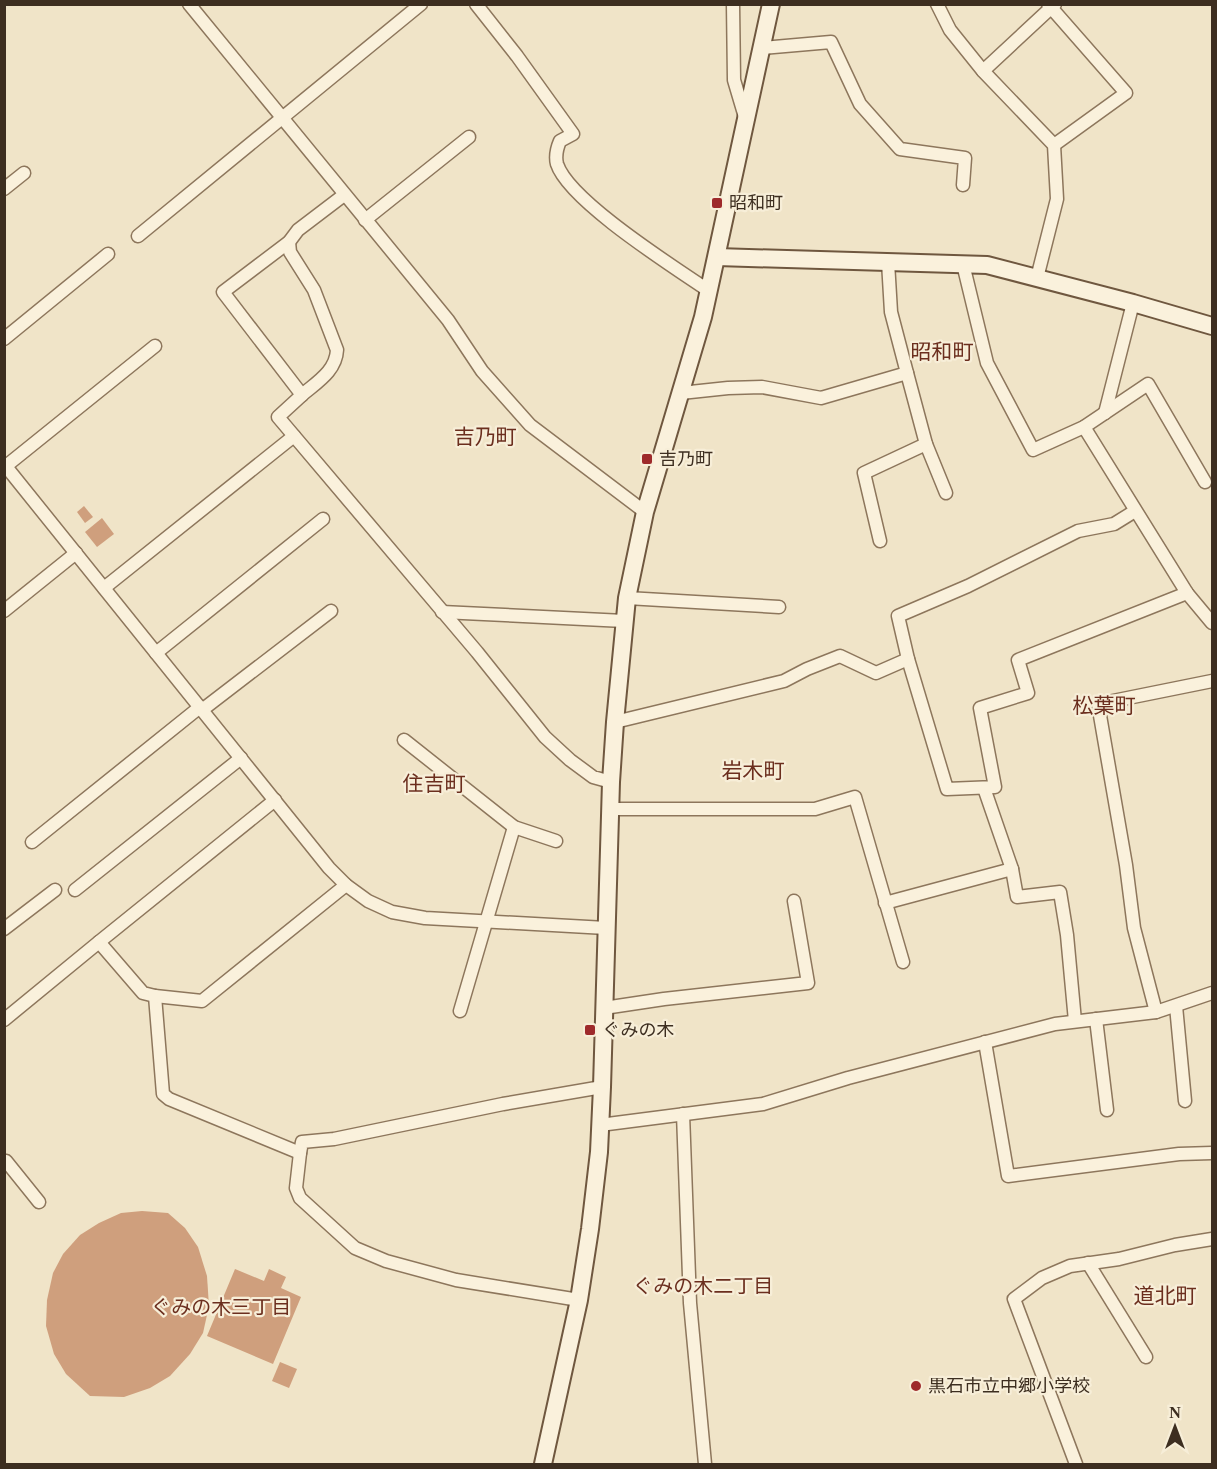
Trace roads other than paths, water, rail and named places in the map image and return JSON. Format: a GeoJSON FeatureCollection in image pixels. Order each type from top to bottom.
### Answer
{"type":"FeatureCollection","features":[{"type":"Feature","properties":{"kind":"street"},"geometry":{"type":"LineString","coordinates":[[189,4],[448,320],[482,371],[530,425],[645,512]]}},
{"type":"Feature","properties":{"kind":"street"},"geometry":{"type":"LineString","coordinates":[[138,236],[421,4]]}},
{"type":"Feature","properties":{"kind":"street"},"geometry":{"type":"LineString","coordinates":[[476,4],[573,134],[560,141],[556,151],[557,163],[565,178],[609,220],[709,291]]}},
{"type":"Feature","properties":{"kind":"street"},"geometry":{"type":"LineString","coordinates":[[733,4],[734,80],[747,121]]}},
{"type":"Feature","properties":{"kind":"street"},"geometry":{"type":"LineString","coordinates":[[543,1464],[579,1300],[599,1152],[611,782],[627,598],[645,512],[703,317],[771,4]]}},
{"type":"Feature","properties":{"kind":"street"},"geometry":{"type":"LineString","coordinates":[[937,4],[950,30],[983,71],[1054,145],[1057,199],[1037,278]]}},
{"type":"Feature","properties":{"kind":"street"},"geometry":{"type":"LineString","coordinates":[[983,71],[1051,6],[1126,93],[1054,145]]}},
{"type":"Feature","properties":{"kind":"street"},"geometry":{"type":"LineString","coordinates":[[762,48],[831,42],[860,104],[900,149],[964,158],[963,185]]}},
{"type":"Feature","properties":{"kind":"street"},"geometry":{"type":"LineString","coordinates":[[365,220],[469,137]]}},
{"type":"Feature","properties":{"kind":"street"},"geometry":{"type":"LineString","coordinates":[[4,189],[24,173]]}},
{"type":"Feature","properties":{"kind":"street"},"geometry":{"type":"LineString","coordinates":[[302,395],[223,292],[289,242],[298,230],[344,195]]}},
{"type":"Feature","properties":{"kind":"street"},"geometry":{"type":"LineString","coordinates":[[289,242],[290,252],[314,290],[337,350],[332,369],[278,417],[477,652],[545,737],[593,777],[611,782]]}},
{"type":"Feature","properties":{"kind":"street"},"geometry":{"type":"LineString","coordinates":[[4,339],[108,254]]}},
{"type":"Feature","properties":{"kind":"street"},"geometry":{"type":"LineString","coordinates":[[717,257],[987,266],[1133,303],[1212,326]]}},
{"type":"Feature","properties":{"kind":"street"},"geometry":{"type":"LineString","coordinates":[[888,262],[891,312],[926,444],[946,493]]}},
{"type":"Feature","properties":{"kind":"street"},"geometry":{"type":"LineString","coordinates":[[963,264],[987,363],[1033,450],[1084,427],[1148,384],[1205,483]]}},
{"type":"Feature","properties":{"kind":"street"},"geometry":{"type":"LineString","coordinates":[[1105,413],[1133,303]]}},
{"type":"Feature","properties":{"kind":"street"},"geometry":{"type":"LineString","coordinates":[[155,346],[5,465],[329,868],[346,885],[368,901],[392,912],[425,918],[606,928]]}},
{"type":"Feature","properties":{"kind":"street"},"geometry":{"type":"LineString","coordinates":[[681,393],[762,387],[821,398],[908,373]]}},
{"type":"Feature","properties":{"kind":"street"},"geometry":{"type":"LineString","coordinates":[[1084,427],[1187,593],[1212,623]]}},
{"type":"Feature","properties":{"kind":"street"},"geometry":{"type":"LineString","coordinates":[[104,588],[294,436]]}},
{"type":"Feature","properties":{"kind":"street"},"geometry":{"type":"LineString","coordinates":[[880,541],[864,473],[926,444]]}},
{"type":"Feature","properties":{"kind":"street"},"geometry":{"type":"LineString","coordinates":[[1136,511],[1114,524],[1078,531],[968,586],[898,616],[908,659],[947,789],[995,787],[980,708],[1028,693],[1017,660],[1187,593]]}},
{"type":"Feature","properties":{"kind":"street"},"geometry":{"type":"LineString","coordinates":[[156,653],[323,519]]}},
{"type":"Feature","properties":{"kind":"street"},"geometry":{"type":"LineString","coordinates":[[4,610],[76,553]]}},
{"type":"Feature","properties":{"kind":"street"},"geometry":{"type":"LineString","coordinates":[[627,598],[779,607]]}},
{"type":"Feature","properties":{"kind":"street"},"geometry":{"type":"LineString","coordinates":[[32,842],[201,709],[331,611]]}},
{"type":"Feature","properties":{"kind":"street"},"geometry":{"type":"LineString","coordinates":[[442,612],[624,621]]}},
{"type":"Feature","properties":{"kind":"street"},"geometry":{"type":"LineString","coordinates":[[615,722],[784,681],[840,656],[876,673],[908,659]]}},
{"type":"Feature","properties":{"kind":"street"},"geometry":{"type":"LineString","coordinates":[[1156,1012],[1134,928],[1126,866],[1098,705],[1212,681]]}},
{"type":"Feature","properties":{"kind":"street"},"geometry":{"type":"LineString","coordinates":[[404,740],[514,827],[556,841]]}},
{"type":"Feature","properties":{"kind":"street"},"geometry":{"type":"LineString","coordinates":[[75,890],[241,758]]}},
{"type":"Feature","properties":{"kind":"street"},"geometry":{"type":"LineString","coordinates":[[984,788],[1012,869],[1017,897],[1060,892],[1067,935],[1075,1021]]}},
{"type":"Feature","properties":{"kind":"street"},"geometry":{"type":"LineString","coordinates":[[610,809],[815,809],[855,797],[903,962]]}},
{"type":"Feature","properties":{"kind":"street"},"geometry":{"type":"LineString","coordinates":[[4,1020],[275,800]]}},
{"type":"Feature","properties":{"kind":"street"},"geometry":{"type":"LineString","coordinates":[[460,1011],[514,827]]}},
{"type":"Feature","properties":{"kind":"street"},"geometry":{"type":"LineString","coordinates":[[885,903],[1012,869]]}},
{"type":"Feature","properties":{"kind":"street"},"geometry":{"type":"LineString","coordinates":[[99,942],[143,993],[202,1000],[346,885]]}},
{"type":"Feature","properties":{"kind":"street"},"geometry":{"type":"LineString","coordinates":[[4,929],[55,890]]}},
{"type":"Feature","properties":{"kind":"street"},"geometry":{"type":"LineString","coordinates":[[604,1008],[808,983],[794,902]]}},
{"type":"Feature","properties":{"kind":"street"},"geometry":{"type":"LineString","coordinates":[[600,1125],[763,1104],[848,1078],[1054,1024],[1156,1012],[1212,993]]}},
{"type":"Feature","properties":{"kind":"street"},"geometry":{"type":"LineString","coordinates":[[155,996],[163,1094],[169,1099],[300,1153]]}},
{"type":"Feature","properties":{"kind":"street"},"geometry":{"type":"LineString","coordinates":[[1176,1006],[1185,1101]]}},
{"type":"Feature","properties":{"kind":"street"},"geometry":{"type":"LineString","coordinates":[[1096,1019],[1107,1110]]}},
{"type":"Feature","properties":{"kind":"street"},"geometry":{"type":"LineString","coordinates":[[985,1042],[1008,1176],[1179,1154],[1212,1153]]}},
{"type":"Feature","properties":{"kind":"street"},"geometry":{"type":"LineString","coordinates":[[579,1300],[456,1280],[386,1261],[355,1248],[300,1198],[297,1188],[300,1153],[303,1142],[333,1139],[503,1104],[602,1087]]}},
{"type":"Feature","properties":{"kind":"street"},"geometry":{"type":"LineString","coordinates":[[683,1114],[690,1303],[705,1464]]}},
{"type":"Feature","properties":{"kind":"street"},"geometry":{"type":"LineString","coordinates":[[5,1161],[39,1203]]}},
{"type":"Feature","properties":{"kind":"street"},"geometry":{"type":"LineString","coordinates":[[1076,1464],[1014,1299],[1042,1278],[1070,1266],[1119,1259],[1175,1245],[1212,1239]]}},
{"type":"Feature","properties":{"kind":"street"},"geometry":{"type":"LineString","coordinates":[[1088,1263],[1146,1357]]}},
{"type":"Feature","properties":{"kind":"place","name":"昭和町"},"geometry":{"type":"Point","coordinates":[717,203]}},
{"type":"Feature","properties":{"kind":"place","name":"吉乃町"},"geometry":{"type":"Point","coordinates":[647,459]}},
{"type":"Feature","properties":{"kind":"place","name":"ぐみの木"},"geometry":{"type":"Point","coordinates":[590,1030]}},
{"type":"Feature","properties":{"kind":"place","name":"黒石市立中郷小学校"},"geometry":{"type":"Point","coordinates":[916,1386]}},
{"type":"Feature","properties":{"kind":"district","name":"昭和町"},"geometry":{"type":"Point","coordinates":[942,352]}},
{"type":"Feature","properties":{"kind":"district","name":"吉乃町"},"geometry":{"type":"Point","coordinates":[485,437]}},
{"type":"Feature","properties":{"kind":"district","name":"松葉町"},"geometry":{"type":"Point","coordinates":[1104,706]}},
{"type":"Feature","properties":{"kind":"district","name":"岩木町"},"geometry":{"type":"Point","coordinates":[753,771]}},
{"type":"Feature","properties":{"kind":"district","name":"住吉町"},"geometry":{"type":"Point","coordinates":[434,784]}},
{"type":"Feature","properties":{"kind":"district","name":"ぐみの木二丁目"},"geometry":{"type":"Point","coordinates":[703,1286]}},
{"type":"Feature","properties":{"kind":"district","name":"道北町"},"geometry":{"type":"Point","coordinates":[1165,1296]}},
{"type":"Feature","properties":{"kind":"district","name":"ぐみの木三丁目"},"geometry":{"type":"Point","coordinates":[221,1307]}}]}
